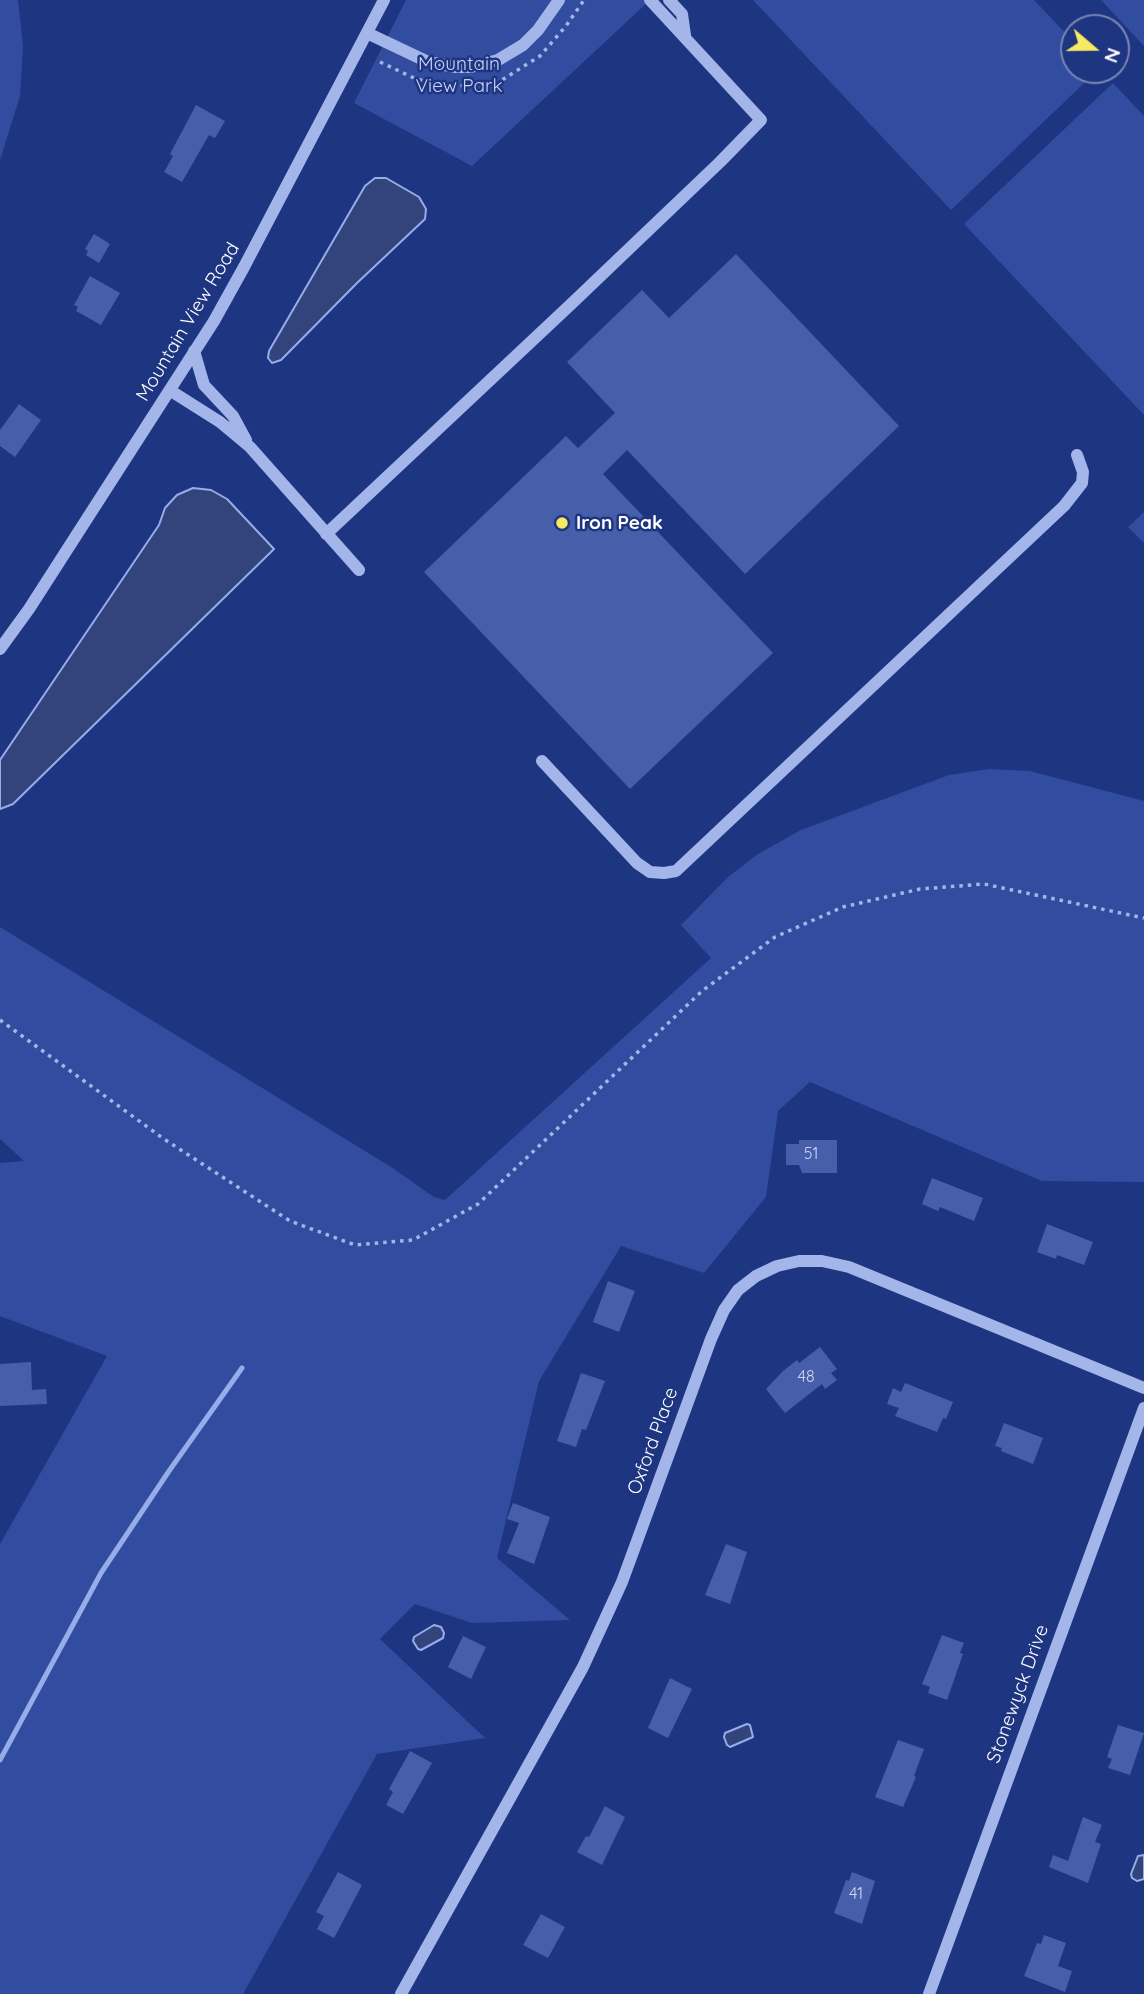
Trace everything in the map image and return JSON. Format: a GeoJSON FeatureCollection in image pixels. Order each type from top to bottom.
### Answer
{"type":"FeatureCollection","features":[{"type":"Feature","properties":{"kind":"street","name":"Mountain View Road"},"geometry":{"type":"LineString","coordinates":[[0,649],[171,391],[244,267],[384,0]]}},
{"type":"Feature","properties":{"kind":"street"},"geometry":{"type":"LineString","coordinates":[[367,33],[428,62],[471,67],[498,60],[523,45],[538,30],[559,0]]}},
{"type":"Feature","properties":{"kind":"street"},"geometry":{"type":"LineString","coordinates":[[326,534],[580,296],[761,120],[650,0]]}},
{"type":"Feature","properties":{"kind":"street"},"geometry":{"type":"LineString","coordinates":[[670,0],[682,14],[684,35]]}},
{"type":"Feature","properties":{"kind":"street"},"geometry":{"type":"LineString","coordinates":[[194,351],[204,385],[233,416],[250,447]]}},
{"type":"Feature","properties":{"kind":"street"},"geometry":{"type":"LineString","coordinates":[[171,391],[220,422],[250,447],[359,570]]}},
{"type":"Feature","properties":{"kind":"street"},"geometry":{"type":"LineString","coordinates":[[542,761],[637,863],[650,872],[676,871],[1064,506],[1082,483],[1083,472],[1077,455]]}},
{"type":"Feature","properties":{"kind":"street","name":"Oxford Place"},"geometry":{"type":"LineString","coordinates":[[401,1994],[583,1667],[621,1582],[711,1339],[723,1310],[738,1290],[777,1266],[799,1261],[822,1261],[849,1267],[1144,1388]]}},
{"type":"Feature","properties":{"kind":"street","name":"Stonewyck Drive"},"geometry":{"type":"LineString","coordinates":[[929,1994],[1144,1408]]}},
{"type":"Feature","properties":{"kind":"path"},"geometry":{"type":"LineString","coordinates":[[0,1020],[164,1139],[290,1221],[355,1245],[413,1240],[478,1204],[702,991],[775,937],[843,907],[920,889],[984,884],[1144,918]]}},
{"type":"Feature","properties":{"kind":"green space"},"geometry":{"type":"Polygon","coordinates":[[[0,0],[18,0],[23,46],[20,96],[0,160],[0,0]]]}},
{"type":"Feature","properties":{"kind":"green space","name":"Mountain View Park"},"geometry":{"type":"Polygon","coordinates":[[[406,0],[650,0],[472,166],[354,103],[406,0]]]}},
{"type":"Feature","properties":{"kind":"green space"},"geometry":{"type":"Polygon","coordinates":[[[753,0],[1034,0],[1060,27],[1060,84],[1083,84],[951,210],[753,0]]]}},
{"type":"Feature","properties":{"kind":"green space"},"geometry":{"type":"Polygon","coordinates":[[[1101,0],[1144,0],[1144,46],[1130,31],[1130,14],[1114,14],[1101,0]]]}},
{"type":"Feature","properties":{"kind":"green space"},"geometry":{"type":"Polygon","coordinates":[[[1114,84],[1144,116],[1144,415],[964,224],[1114,84]]]}},
{"type":"Feature","properties":{"kind":"green space"},"geometry":{"type":"Polygon","coordinates":[[[1144,512],[1144,543],[1128,527],[1144,512]]]}},
{"type":"Feature","properties":{"kind":"green space"},"geometry":{"type":"Polygon","coordinates":[[[989,769],[1030,771],[1144,801],[1144,1182],[1042,1181],[810,1082],[778,1111],[766,1197],[704,1273],[621,1246],[539,1381],[497,1558],[570,1620],[472,1623],[415,1604],[380,1639],[485,1738],[377,1754],[243,1994],[0,1994],[0,1544],[107,1356],[0,1316],[0,1163],[24,1161],[0,1139],[0,927],[391,1167],[434,1197],[445,1200],[711,958],[681,925],[728,877],[758,854],[801,830],[949,775],[989,769]]]}},
{"type":"Feature","properties":{"kind":"shaded area"},"geometry":{"type":"Polygon","coordinates":[[[375,178],[386,178],[419,197],[426,209],[425,219],[281,360],[272,363],[268,358],[269,351],[365,186],[375,178]]]}},
{"type":"Feature","properties":{"kind":"shaded area"},"geometry":{"type":"Polygon","coordinates":[[[193,488],[211,490],[227,499],[274,549],[13,804],[0,809],[0,760],[159,525],[165,508],[177,495],[193,488]]]}},
{"type":"Feature","properties":{"kind":"shaded area"},"geometry":{"type":"Polygon","coordinates":[[[434,1625],[441,1627],[443,1638],[421,1650],[418,1649],[413,1641],[414,1637],[434,1625]]]}},
{"type":"Feature","properties":{"kind":"shaded area"},"geometry":{"type":"Polygon","coordinates":[[[750,1725],[753,1737],[730,1747],[727,1745],[725,1733],[750,1725]]]}},
{"type":"Feature","properties":{"kind":"shaded area"},"geometry":{"type":"Polygon","coordinates":[[[1144,1855],[1144,1879],[1137,1881],[1131,1874],[1138,1856],[1144,1855]]]}},
{"type":"Feature","properties":{"kind":"building"},"geometry":{"type":"Polygon","coordinates":[[[196,105],[225,121],[215,138],[209,135],[182,182],[164,172],[173,156],[170,154],[196,105]]]}},
{"type":"Feature","properties":{"kind":"building"},"geometry":{"type":"Polygon","coordinates":[[[94,234],[110,244],[99,263],[86,255],[88,251],[85,249],[94,234]]]}},
{"type":"Feature","properties":{"kind":"building","name":"Iron Peak"},"geometry":{"type":"Polygon","coordinates":[[[736,254],[899,426],[745,574],[627,450],[603,474],[773,653],[630,789],[424,572],[566,436],[578,448],[615,413],[567,362],[642,290],[669,318],[736,254]]]}},
{"type":"Feature","properties":{"kind":"building"},"geometry":{"type":"Polygon","coordinates":[[[90,276],[120,293],[101,325],[76,311],[78,307],[74,305],[90,276]]]}},
{"type":"Feature","properties":{"kind":"building"},"geometry":{"type":"Polygon","coordinates":[[[19,404],[41,420],[15,457],[0,446],[0,430],[19,404]]]}},
{"type":"Feature","properties":{"kind":"building"},"geometry":{"type":"Polygon","coordinates":[[[799,1140],[837,1140],[837,1173],[802,1173],[799,1165],[786,1165],[786,1144],[799,1144],[799,1140]]]}},
{"type":"Feature","properties":{"kind":"building"},"geometry":{"type":"Polygon","coordinates":[[[932,1178],[983,1198],[974,1221],[940,1207],[938,1211],[922,1204],[932,1178]]]}},
{"type":"Feature","properties":{"kind":"building"},"geometry":{"type":"Polygon","coordinates":[[[1047,1224],[1093,1242],[1084,1265],[1057,1255],[1056,1259],[1037,1252],[1047,1224]]]}},
{"type":"Feature","properties":{"kind":"building"},"geometry":{"type":"Polygon","coordinates":[[[608,1281],[635,1291],[619,1332],[593,1322],[608,1281]]]}},
{"type":"Feature","properties":{"kind":"building"},"geometry":{"type":"Polygon","coordinates":[[[820,1347],[837,1369],[831,1373],[837,1380],[825,1389],[822,1384],[785,1413],[766,1389],[797,1360],[799,1363],[820,1347]]]}},
{"type":"Feature","properties":{"kind":"building"},"geometry":{"type":"Polygon","coordinates":[[[31,1362],[32,1390],[46,1389],[47,1404],[0,1406],[0,1364],[31,1362]]]}},
{"type":"Feature","properties":{"kind":"building"},"geometry":{"type":"Polygon","coordinates":[[[581,1373],[605,1381],[586,1430],[582,1429],[576,1447],[557,1441],[581,1373]]]}},
{"type":"Feature","properties":{"kind":"building"},"geometry":{"type":"Polygon","coordinates":[[[905,1383],[953,1402],[937,1432],[895,1416],[899,1408],[887,1404],[893,1388],[901,1392],[905,1383]]]}},
{"type":"Feature","properties":{"kind":"building"},"geometry":{"type":"Polygon","coordinates":[[[1004,1423],[1043,1438],[1033,1464],[995,1446],[1004,1423]]]}},
{"type":"Feature","properties":{"kind":"building"},"geometry":{"type":"Polygon","coordinates":[[[513,1503],[550,1517],[534,1564],[507,1553],[519,1523],[507,1519],[513,1503]]]}},
{"type":"Feature","properties":{"kind":"building"},"geometry":{"type":"Polygon","coordinates":[[[726,1544],[747,1552],[730,1604],[705,1595],[726,1544]]]}},
{"type":"Feature","properties":{"kind":"building"},"geometry":{"type":"Polygon","coordinates":[[[942,1635],[964,1643],[960,1653],[963,1654],[947,1700],[928,1693],[930,1687],[922,1684],[942,1635]]]}},
{"type":"Feature","properties":{"kind":"building"},"geometry":{"type":"Polygon","coordinates":[[[463,1636],[486,1647],[471,1679],[448,1667],[463,1636]]]}},
{"type":"Feature","properties":{"kind":"building"},"geometry":{"type":"Polygon","coordinates":[[[670,1678],[692,1689],[668,1738],[648,1728],[670,1678]]]}},
{"type":"Feature","properties":{"kind":"building"},"geometry":{"type":"Polygon","coordinates":[[[1118,1725],[1144,1733],[1130,1775],[1108,1768],[1112,1759],[1107,1757],[1118,1725]]]}},
{"type":"Feature","properties":{"kind":"building"},"geometry":{"type":"Polygon","coordinates":[[[898,1740],[924,1749],[903,1807],[875,1797],[898,1740]]]}},
{"type":"Feature","properties":{"kind":"building"},"geometry":{"type":"Polygon","coordinates":[[[410,1751],[432,1763],[403,1814],[386,1805],[393,1792],[389,1789],[410,1751]]]}},
{"type":"Feature","properties":{"kind":"building"},"geometry":{"type":"Polygon","coordinates":[[[605,1806],[625,1817],[602,1865],[577,1852],[586,1836],[589,1837],[605,1806]]]}},
{"type":"Feature","properties":{"kind":"building"},"geometry":{"type":"Polygon","coordinates":[[[1083,1817],[1102,1825],[1095,1842],[1101,1844],[1088,1883],[1049,1867],[1053,1855],[1068,1861],[1083,1817]]]}},
{"type":"Feature","properties":{"kind":"building"},"geometry":{"type":"Polygon","coordinates":[[[338,1872],[362,1885],[334,1938],[317,1929],[324,1916],[316,1912],[338,1872]]]}},
{"type":"Feature","properties":{"kind":"building"},"geometry":{"type":"Polygon","coordinates":[[[852,1872],[875,1881],[862,1924],[834,1913],[846,1880],[849,1881],[852,1872]]]}},
{"type":"Feature","properties":{"kind":"building"},"geometry":{"type":"Polygon","coordinates":[[[541,1914],[565,1927],[548,1958],[523,1945],[541,1914]]]}},
{"type":"Feature","properties":{"kind":"building"},"geometry":{"type":"Polygon","coordinates":[[[1044,1935],[1066,1943],[1058,1966],[1072,1971],[1065,1992],[1024,1976],[1037,1943],[1041,1944],[1044,1935]]]}},
{"type":"Feature","properties":{"kind":"waterway"},"geometry":{"type":"LineString","coordinates":[[0,1760],[101,1573],[242,1368]]}},
{"type":"Feature","properties":{"kind":"place","name":"Iron Peak"},"geometry":{"type":"Point","coordinates":[562,523]}}]}
